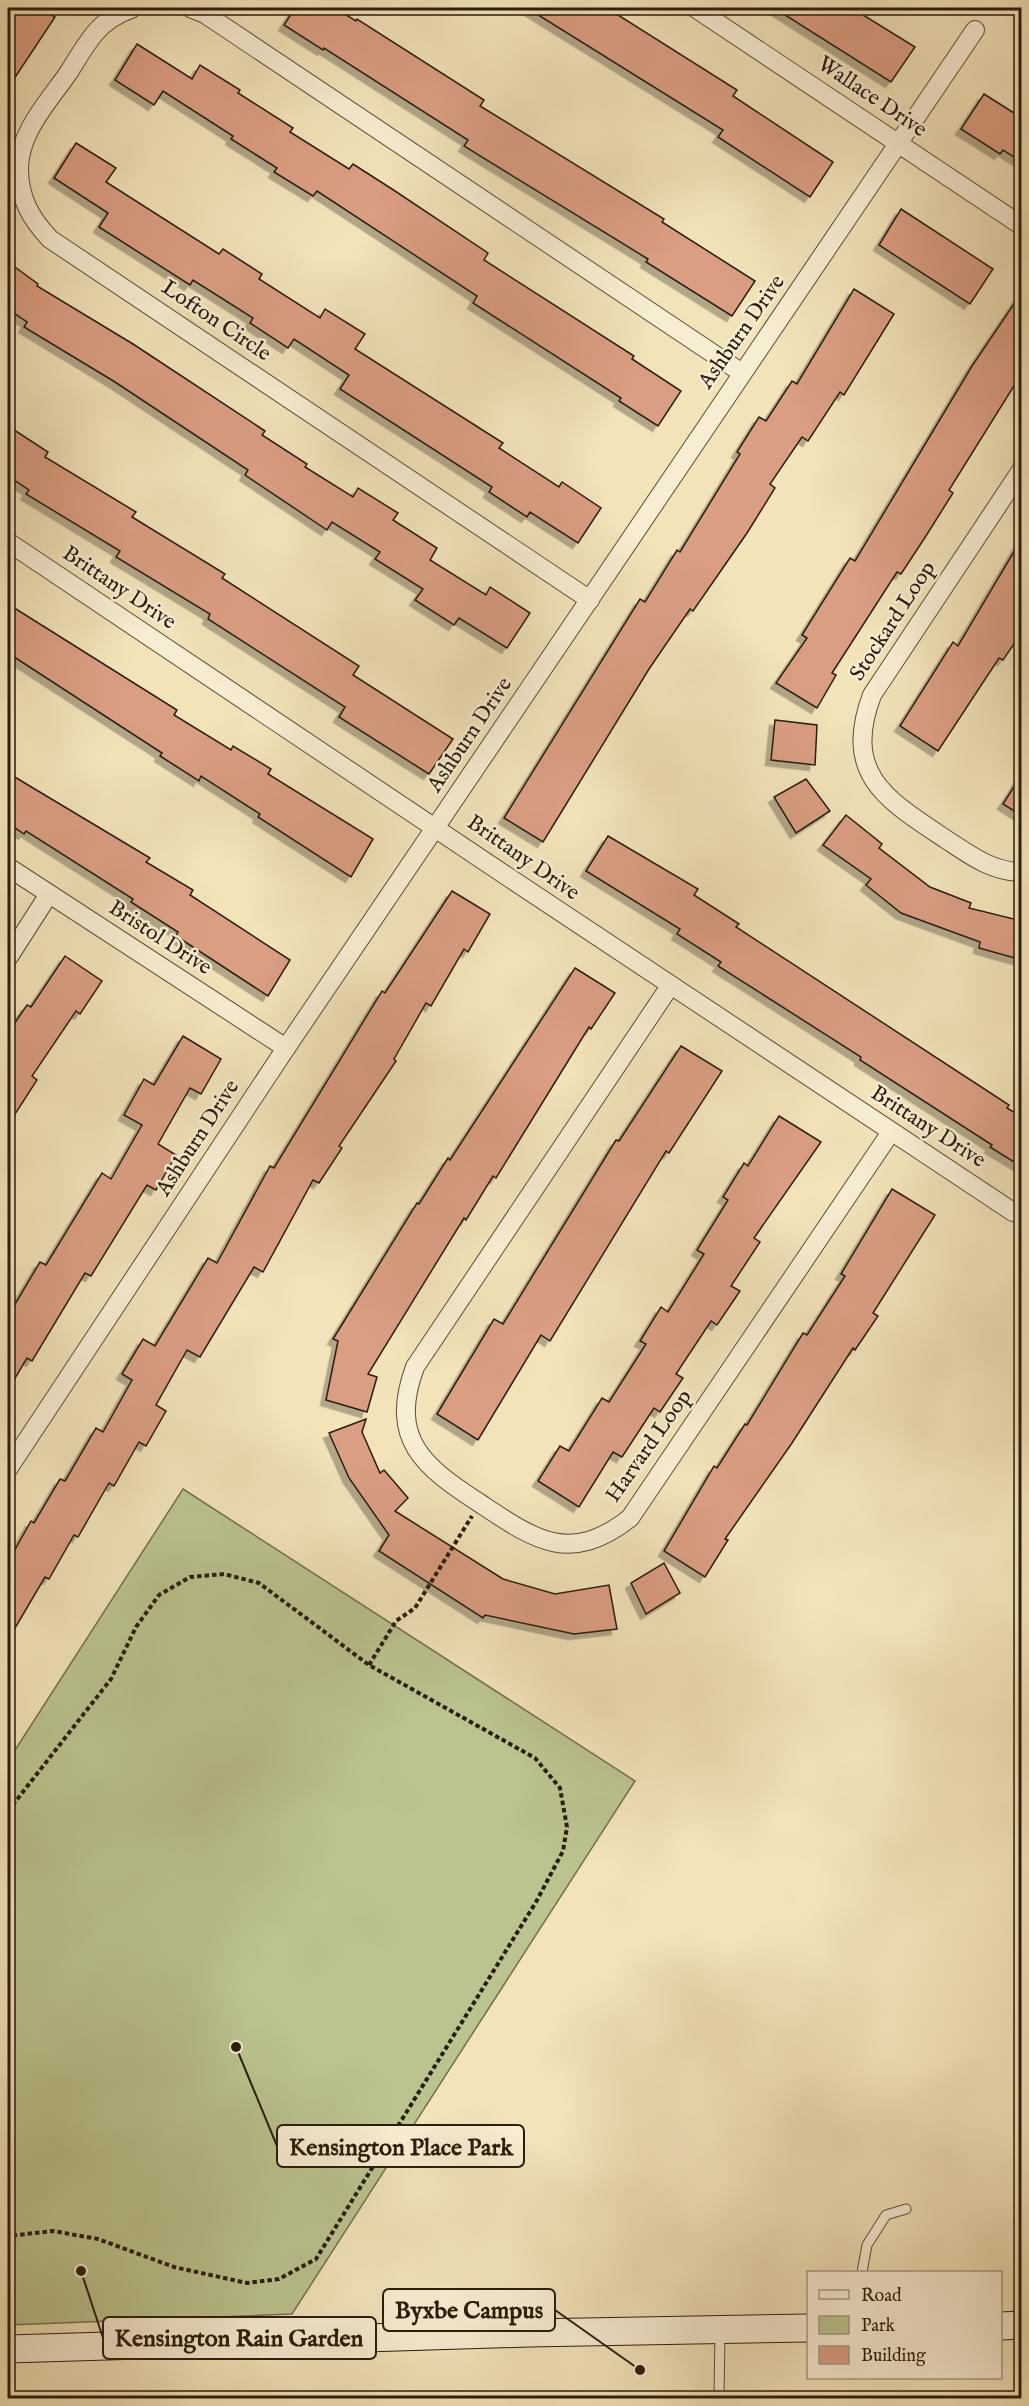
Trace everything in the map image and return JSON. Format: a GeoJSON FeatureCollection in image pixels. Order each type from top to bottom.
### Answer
{"type":"FeatureCollection","features":[{"type":"Feature","properties":{"kind":"main road"},"geometry":{"type":"LineString","coordinates":[[1002,2326],[1022,2325]]}},
{"type":"Feature","properties":{"kind":"main road"},"geometry":{"type":"LineString","coordinates":[[8,2349],[529,2333],[807,2328]]}},
{"type":"Feature","properties":{"kind":"street","name":"Lofton Circle"},"geometry":{"type":"LineString","coordinates":[[133,8],[111,18],[95,33],[31,128],[23,146],[19,168],[26,206],[35,223],[50,239],[590,600]]}},
{"type":"Feature","properties":{"kind":"street"},"geometry":{"type":"LineString","coordinates":[[190,8],[205,14],[742,373]]}},
{"type":"Feature","properties":{"kind":"street","name":"Wallace Drive"},"geometry":{"type":"LineString","coordinates":[[695,8],[1022,226]]}},
{"type":"Feature","properties":{"kind":"street","name":"Ashburn Drive"},"geometry":{"type":"LineString","coordinates":[[8,1469],[286,1048],[975,30]]}},
{"type":"Feature","properties":{"kind":"street","name":"Stockard Loop"},"geometry":{"type":"LineString","coordinates":[[1022,469],[872,694],[864,716],[862,736],[864,758],[873,779],[885,797],[981,862],[1001,870],[1022,872]]}},
{"type":"Feature","properties":{"kind":"street","name":"Brittany Drive"},"geometry":{"type":"LineString","coordinates":[[8,542],[670,986],[1013,1212]]}},
{"type":"Feature","properties":{"kind":"street","name":"Bristol Drive"},"geometry":{"type":"LineString","coordinates":[[8,867],[286,1048]]}},
{"type":"Feature","properties":{"kind":"street"},"geometry":{"type":"LineString","coordinates":[[8,958],[49,894]]}},
{"type":"Feature","properties":{"kind":"street","name":"Harvard Loop"},"geometry":{"type":"LineString","coordinates":[[670,986],[415,1367],[407,1388],[405,1411],[409,1433],[418,1453],[430,1469],[480,1503],[529,1535],[549,1542],[571,1544],[594,1540],[614,1531],[630,1518],[891,1131]]}},
{"type":"Feature","properties":{"kind":"lane"},"geometry":{"type":"LineString","coordinates":[[862,2271],[867,2245],[886,2215],[906,2209]]}},
{"type":"Feature","properties":{"kind":"lane"},"geometry":{"type":"LineString","coordinates":[[719,2398],[720,2331]]}},
{"type":"Feature","properties":{"kind":"path"},"geometry":{"type":"LineString","coordinates":[[369,1665],[396,1621],[415,1608],[480,1503]]}},
{"type":"Feature","properties":{"kind":"path"},"geometry":{"type":"LineString","coordinates":[[8,1811],[111,1679],[136,1627],[159,1594],[190,1577],[224,1574],[260,1583],[369,1665],[535,1758],[560,1788],[567,1827],[563,1851],[536,1902],[316,2259],[279,2279],[247,2283],[174,2267],[98,2239],[53,2231],[8,2236]]}},
{"type":"Feature","properties":{"kind":"green space"},"geometry":{"type":"Polygon","coordinates":[[[183,1489],[635,1781],[292,2314],[8,2325],[8,1761],[183,1489]]]}},
{"type":"Feature","properties":{"kind":"building"},"geometry":{"type":"Polygon","coordinates":[[[8,8],[39,8],[55,17],[8,88],[8,8]]]}},
{"type":"Feature","properties":{"kind":"building"},"geometry":{"type":"Polygon","coordinates":[[[295,8],[335,8],[356,21],[357,19],[484,100],[480,106],[664,219],[662,222],[755,281],[732,316],[646,262],[648,259],[464,146],[468,140],[284,25],[295,8]]]}},
{"type":"Feature","properties":{"kind":"building"},"geometry":{"type":"Polygon","coordinates":[[[527,8],[607,8],[737,90],[733,96],[833,162],[810,197],[718,137],[723,130],[527,8]]]}},
{"type":"Feature","properties":{"kind":"building"},"geometry":{"type":"Polygon","coordinates":[[[774,8],[852,8],[915,47],[891,82],[774,8]]]}},
{"type":"Feature","properties":{"kind":"building"},"geometry":{"type":"Polygon","coordinates":[[[137,44],[192,79],[200,65],[240,90],[238,93],[293,128],[290,132],[349,169],[353,164],[392,189],[488,253],[484,260],[634,356],[632,359],[681,391],[658,426],[619,401],[621,398],[473,303],[477,296],[317,191],[313,196],[274,172],[277,168],[231,139],[233,136],[163,91],[154,105],[115,80],[137,44]]]}},
{"type":"Feature","properties":{"kind":"building"},"geometry":{"type":"Polygon","coordinates":[[[984,94],[1022,118],[1022,162],[1003,150],[1000,154],[961,129],[984,94]]]}},
{"type":"Feature","properties":{"kind":"building"},"geometry":{"type":"Polygon","coordinates":[[[76,143],[116,168],[106,182],[219,254],[223,249],[262,274],[259,279],[320,318],[325,309],[365,334],[355,349],[503,443],[499,448],[559,487],[562,482],[601,508],[578,543],[530,512],[527,517],[489,492],[492,487],[340,389],[349,375],[294,339],[288,348],[250,323],[253,318],[193,280],[190,285],[99,227],[108,213],[54,178],[76,143]]]}},
{"type":"Feature","properties":{"kind":"building"},"geometry":{"type":"Polygon","coordinates":[[[901,209],[993,269],[970,304],[879,245],[901,209]]]}},
{"type":"Feature","properties":{"kind":"building"},"geometry":{"type":"Polygon","coordinates":[[[8,262],[38,284],[37,286],[133,344],[265,431],[262,435],[307,464],[305,467],[353,497],[358,488],[398,513],[393,520],[437,548],[430,560],[486,595],[490,587],[530,613],[507,648],[459,618],[454,625],[415,600],[423,589],[375,559],[380,552],[332,522],[327,530],[245,475],[248,470],[115,382],[24,327],[27,322],[8,309],[8,262]]]}},
{"type":"Feature","properties":{"kind":"building"},"geometry":{"type":"Polygon","coordinates":[[[854,289],[894,314],[844,395],[840,392],[808,441],[802,437],[770,484],[775,488],[747,533],[693,611],[690,609],[649,669],[543,842],[504,818],[640,599],[645,602],[677,550],[680,552],[740,454],[737,452],[759,417],[766,421],[792,381],[797,384],[854,289]]]}},
{"type":"Feature","properties":{"kind":"building"},"geometry":{"type":"Polygon","coordinates":[[[1022,292],[1022,373],[949,490],[953,493],[924,539],[901,574],[897,572],[832,673],[836,675],[817,708],[776,683],[807,638],[802,635],[850,558],[855,561],[972,366],[1022,292]]]}},
{"type":"Feature","properties":{"kind":"building"},"geometry":{"type":"Polygon","coordinates":[[[8,426],[48,452],[45,457],[136,512],[132,517],[225,574],[222,578],[359,666],[353,675],[453,739],[429,774],[339,717],[345,707],[208,619],[210,614],[116,557],[120,551],[26,494],[29,490],[8,476],[8,426]]]}},
{"type":"Feature","properties":{"kind":"building"},"geometry":{"type":"Polygon","coordinates":[[[1022,538],[1022,632],[1003,660],[999,658],[938,751],[900,726],[953,642],[958,646],[1022,538]]]}},
{"type":"Feature","properties":{"kind":"building"},"geometry":{"type":"Polygon","coordinates":[[[8,604],[177,710],[174,715],[231,750],[233,746],[271,769],[268,774],[373,839],[351,877],[258,817],[260,814],[201,776],[199,781],[160,756],[162,753],[8,653],[8,604]]]}},
{"type":"Feature","properties":{"kind":"building"},"geometry":{"type":"Polygon","coordinates":[[[775,720],[817,725],[815,765],[771,760],[775,720]]]}},
{"type":"Feature","properties":{"kind":"building"},"geometry":{"type":"Polygon","coordinates":[[[8,773],[150,858],[146,862],[193,890],[190,895],[290,960],[268,996],[176,936],[178,932],[131,902],[133,899],[26,831],[24,834],[8,823],[8,773]]]}},
{"type":"Feature","properties":{"kind":"building"},"geometry":{"type":"Polygon","coordinates":[[[1022,774],[1022,816],[1003,804],[1022,774]]]}},
{"type":"Feature","properties":{"kind":"building"},"geometry":{"type":"Polygon","coordinates":[[[806,779],[830,811],[796,833],[774,797],[806,779]]]}},
{"type":"Feature","properties":{"kind":"building"},"geometry":{"type":"Polygon","coordinates":[[[846,815],[882,844],[879,848],[930,887],[971,903],[969,908],[1022,921],[1022,960],[979,948],[980,942],[901,913],[866,885],[871,879],[823,845],[846,815]]]}},
{"type":"Feature","properties":{"kind":"building"},"geometry":{"type":"Polygon","coordinates":[[[608,836],[698,889],[694,895],[739,924],[736,927],[1009,1105],[1007,1108],[1022,1117],[1022,1167],[990,1147],[992,1145],[860,1060],[861,1057],[718,966],[721,962],[677,934],[680,929],[586,871],[608,836]]]}},
{"type":"Feature","properties":{"kind":"building"},"geometry":{"type":"Polygon","coordinates":[[[452,891],[490,914],[468,952],[464,949],[431,1006],[426,1003],[394,1059],[396,1061],[339,1146],[342,1148],[319,1183],[313,1180],[263,1272],[254,1267],[200,1357],[187,1350],[156,1405],[166,1411],[146,1446],[139,1442],[114,1486],[109,1483],[78,1537],[74,1535],[49,1579],[45,1577],[8,1640],[8,1562],[31,1521],[34,1523],[60,1479],[65,1481],[96,1428],[103,1432],[132,1380],[122,1374],[143,1339],[155,1346],[208,1258],[217,1263],[270,1166],[274,1168],[382,991],[385,993],[452,891]]]}},
{"type":"Feature","properties":{"kind":"building"},"geometry":{"type":"Polygon","coordinates":[[[65,956],[102,981],[80,1014],[76,1011],[32,1076],[37,1080],[8,1125],[8,1033],[27,1005],[31,1007],[65,956]]]}},
{"type":"Feature","properties":{"kind":"building"},"geometry":{"type":"Polygon","coordinates":[[[575,968],[615,993],[591,1029],[589,1027],[496,1178],[493,1176],[466,1220],[464,1218],[368,1374],[377,1377],[367,1412],[326,1400],[338,1341],[333,1339],[417,1203],[419,1204],[448,1158],[450,1160],[575,968]]]}},
{"type":"Feature","properties":{"kind":"building"},"geometry":{"type":"Polygon","coordinates":[[[183,1036],[221,1059],[201,1094],[190,1088],[158,1144],[176,1155],[156,1190],[147,1185],[91,1276],[85,1273],[32,1361],[27,1358],[8,1390],[8,1316],[40,1262],[46,1265],[102,1173],[111,1179],[142,1125],[124,1115],[144,1079],[154,1085],[183,1036]]]}},
{"type":"Feature","properties":{"kind":"building"},"geometry":{"type":"Polygon","coordinates":[[[681,1046],[722,1071],[669,1153],[666,1151],[550,1341],[541,1335],[478,1440],[437,1414],[494,1319],[503,1324],[616,1140],[619,1141],[681,1046]]]}},
{"type":"Feature","properties":{"kind":"building"},"geometry":{"type":"Polygon","coordinates":[[[779,1116],[821,1142],[754,1238],[760,1242],[731,1286],[740,1291],[717,1325],[711,1321],[676,1374],[683,1378],[660,1412],[654,1408],[622,1457],[613,1452],[579,1507],[538,1481],[560,1446],[569,1451],[602,1398],[609,1402],[646,1344],[640,1341],[661,1307],[668,1312],[704,1254],[697,1250],[728,1200],[723,1197],[744,1163],[748,1166],[779,1116]]]}},
{"type":"Feature","properties":{"kind":"building"},"geometry":{"type":"Polygon","coordinates":[[[892,1189],[935,1215],[873,1313],[878,1316],[855,1350],[853,1348],[792,1443],[725,1539],[728,1540],[705,1577],[664,1551],[714,1466],[717,1468],[745,1424],[747,1425],[803,1333],[807,1335],[845,1276],[841,1274],[892,1189]]]}},
{"type":"Feature","properties":{"kind":"building"},"geometry":{"type":"Polygon","coordinates":[[[366,1419],[362,1432],[380,1473],[384,1470],[408,1498],[395,1511],[503,1579],[555,1594],[609,1585],[617,1629],[574,1634],[485,1615],[483,1618],[379,1551],[389,1535],[349,1478],[329,1433],[366,1419]]]}},
{"type":"Feature","properties":{"kind":"building"},"geometry":{"type":"Polygon","coordinates":[[[664,1563],[680,1593],[646,1614],[631,1583],[664,1563]]]}},
{"type":"Feature","properties":{"kind":"place","name":"Kensington Place Park"},"geometry":{"type":"Point","coordinates":[236,2047]}},
{"type":"Feature","properties":{"kind":"place","name":"Kensington Rain Garden"},"geometry":{"type":"Point","coordinates":[81,2271]}},
{"type":"Feature","properties":{"kind":"place","name":"Byxbe Campus"},"geometry":{"type":"Point","coordinates":[640,2370]}}]}
